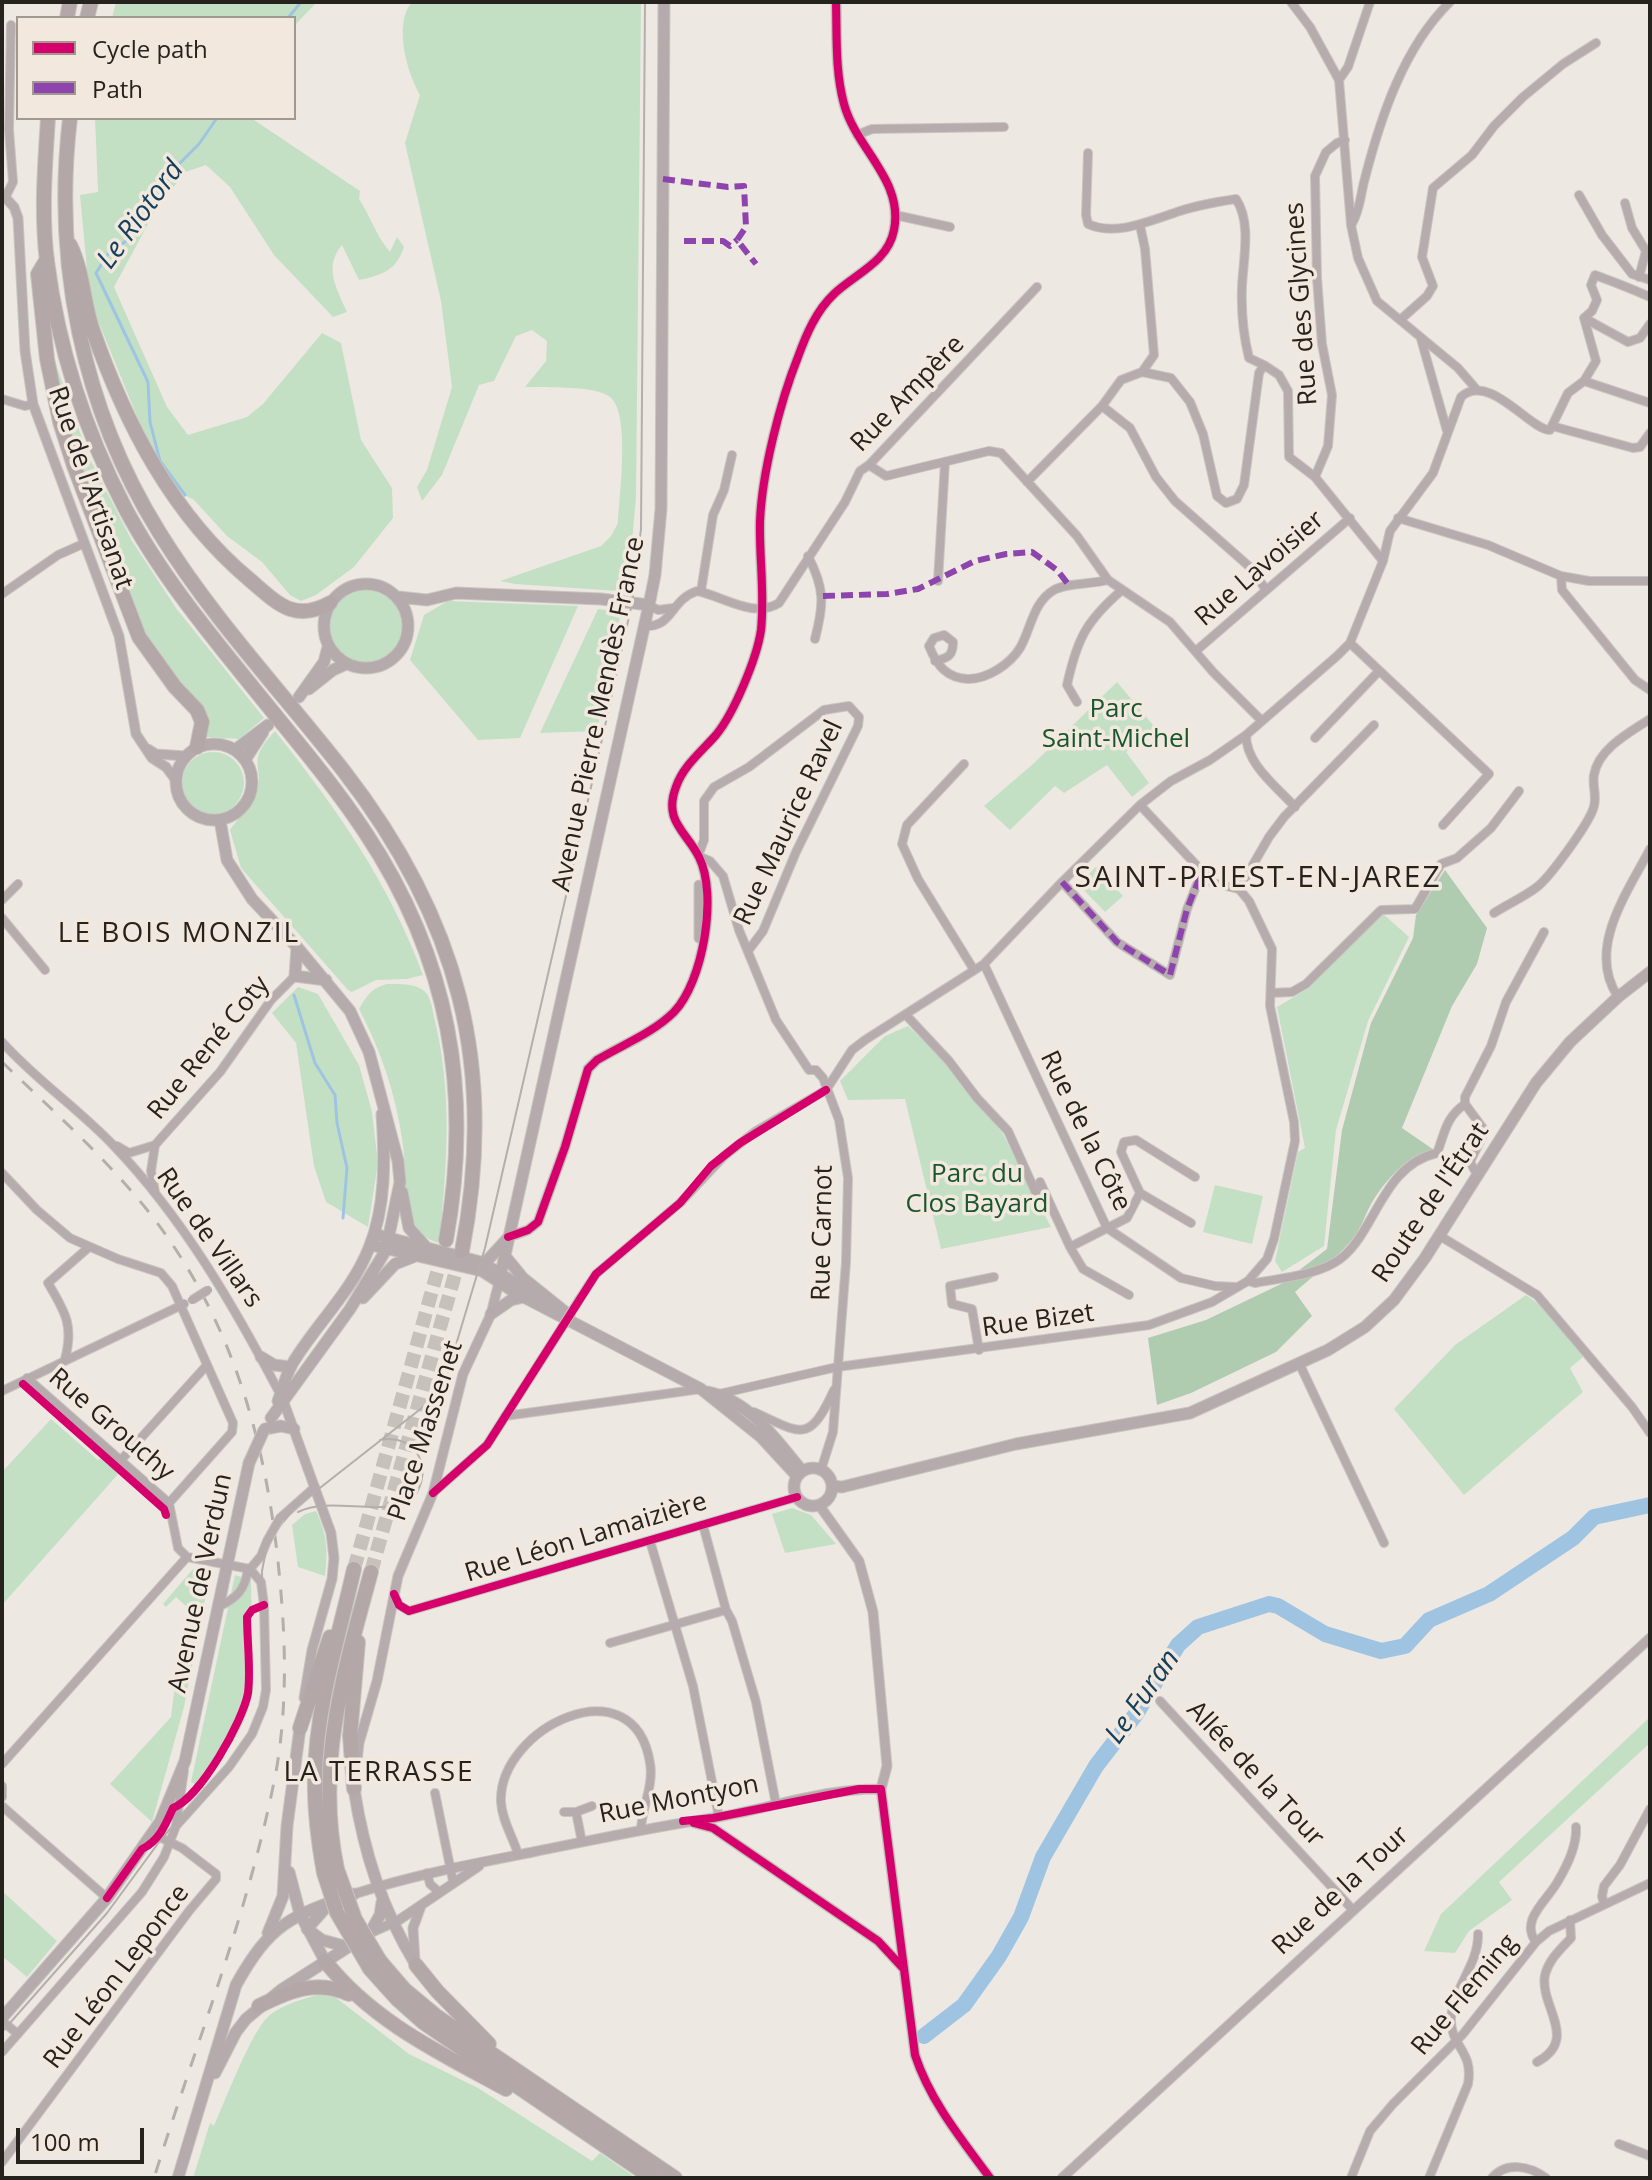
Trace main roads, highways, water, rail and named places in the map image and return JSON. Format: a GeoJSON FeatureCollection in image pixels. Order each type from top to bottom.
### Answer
{"type":"FeatureCollection","features":[{"type":"Feature","properties":{"kind":"highway"},"geometry":{"type":"LineString","coordinates":[[48,120],[44,181],[47,259],[60,335],[74,388],[100,457],[148,546],[201,622],[319,768],[365,831],[409,907],[426,947],[450,1032],[457,1085],[458,1147],[454,1200],[446,1240]]}},
{"type":"Feature","properties":{"kind":"highway"},"geometry":{"type":"LineString","coordinates":[[70,120],[66,157],[66,236],[73,306],[91,380],[116,450],[145,508],[206,602],[344,771],[377,817],[415,880],[443,943],[460,999],[474,1079],[475,1164],[462,1251]]}},
{"type":"Feature","properties":{"kind":"highway"},"geometry":{"type":"LineString","coordinates":[[66,236],[76,257],[85,303],[99,347],[135,431],[171,495],[227,558],[280,605],[296,612],[316,611],[330,603]]}},
{"type":"Feature","properties":{"kind":"highway"},"geometry":{"type":"LineString","coordinates":[[47,259],[38,274],[47,359],[60,422],[139,637],[175,687],[197,710],[202,722],[191,752]]}},
{"type":"Feature","properties":{"kind":"highway"},"geometry":{"type":"LineString","coordinates":[[300,1728],[354,1569],[317,1747],[316,1826],[342,1923],[397,1999],[424,2023],[652,2178]]}},
{"type":"Feature","properties":{"kind":"highway"},"geometry":{"type":"LineString","coordinates":[[330,1871],[330,1751],[342,1677],[371,1572]]}},
{"type":"Feature","properties":{"kind":"highway"},"geometry":{"type":"LineString","coordinates":[[354,1789],[350,1736],[361,1609]]}},
{"type":"Feature","properties":{"kind":"highway"},"geometry":{"type":"LineString","coordinates":[[325,1961],[355,1996]]}},
{"type":"Feature","properties":{"kind":"highway"},"geometry":{"type":"LineString","coordinates":[[375,1965],[418,2002],[675,2178]]}},
{"type":"Feature","properties":{"kind":"highway"},"geometry":{"type":"LineString","coordinates":[[416,1965],[491,2046],[498,2058]]}},
{"type":"Feature","properties":{"kind":"highway"},"geometry":{"type":"LineString","coordinates":[[259,2006],[293,1991],[317,1986],[341,1990],[355,1996],[412,2037],[518,2096],[535,2099]]}},
{"type":"Feature","properties":{"kind":"main road","name":"Avenue Pierre Mendès France"},"geometry":{"type":"LineString","coordinates":[[501,1278],[655,575],[661,509],[664,2]]}},
{"type":"Feature","properties":{"kind":"main road"},"geometry":{"type":"LineString","coordinates":[[346,664],[333,670],[299,697],[324,662],[328,647],[324,624],[330,603],[343,590],[367,584],[379,586],[398,597],[427,600],[456,593],[601,599],[649,605]]}},
{"type":"Feature","properties":{"kind":"main road"},"geometry":{"type":"LineString","coordinates":[[328,647],[346,664],[363,669],[386,664],[403,647],[407,637],[409,620],[398,597]]}},
{"type":"Feature","properties":{"kind":"main road"},"geometry":{"type":"LineString","coordinates":[[409,620],[427,600]]}},
{"type":"Feature","properties":{"kind":"main road"},"geometry":{"type":"LineString","coordinates":[[235,750],[268,725],[245,760]]}},
{"type":"Feature","properties":{"kind":"main road"},"geometry":{"type":"LineString","coordinates":[[209,744],[222,744],[235,750],[251,772],[249,797],[242,808],[220,820],[197,816],[188,810],[176,790],[175,779],[180,762],[191,752],[209,744]]}},
{"type":"Feature","properties":{"kind":"main road","name":"Avenue de Verdun"},"geometry":{"type":"LineString","coordinates":[[2,2019],[107,1898],[153,1834],[185,1761],[249,1463],[282,1397],[350,1309],[388,1244],[400,1182],[395,1143],[382,1093],[369,1052],[355,1022],[326,980],[252,899],[227,860],[220,820]]}},
{"type":"Feature","properties":{"kind":"main road"},"geometry":{"type":"LineString","coordinates":[[297,947],[295,976],[326,980]]}},
{"type":"Feature","properties":{"kind":"main road","name":"Route de l'Étrat"},"geometry":{"type":"LineString","coordinates":[[832,1486],[842,1487],[1016,1444],[1190,1413],[1259,1384],[1328,1350],[1365,1327],[1394,1300],[1440,1236],[1536,1083],[1570,1042],[1650,972]]}},
{"type":"Feature","properties":{"kind":"main road","name":"Avenue de Verdun"},"geometry":{"type":"LineString","coordinates":[[282,1397],[291,1367],[341,1297],[372,1240],[381,1196],[384,1153],[382,1093]]}},
{"type":"Feature","properties":{"kind":"main road"},"geometry":{"type":"LineString","coordinates":[[400,1182],[409,1228],[426,1248]]}},
{"type":"Feature","properties":{"kind":"main road"},"geometry":{"type":"LineString","coordinates":[[484,1264],[508,1237]]}},
{"type":"Feature","properties":{"kind":"main road"},"geometry":{"type":"LineString","coordinates":[[372,1240],[426,1248],[484,1264],[524,1297],[703,1390],[761,1437],[800,1474]]}},
{"type":"Feature","properties":{"kind":"main road"},"geometry":{"type":"LineString","coordinates":[[388,1244],[414,1257],[473,1268],[501,1278],[586,1329]]}},
{"type":"Feature","properties":{"kind":"main road"},"geometry":{"type":"LineString","coordinates":[[505,1256],[523,1278],[586,1329]]}},
{"type":"Feature","properties":{"kind":"main road"},"geometry":{"type":"LineString","coordinates":[[350,1309],[395,1264],[414,1257]]}},
{"type":"Feature","properties":{"kind":"main road"},"geometry":{"type":"LineString","coordinates":[[491,1314],[511,1300],[524,1297]]}},
{"type":"Feature","properties":{"kind":"main road"},"geometry":{"type":"LineString","coordinates":[[261,1357],[274,1365],[291,1367]]}},
{"type":"Feature","properties":{"kind":"main road"},"geometry":{"type":"LineString","coordinates":[[703,1390],[719,1394],[745,1408],[800,1474]]}},
{"type":"Feature","properties":{"kind":"main road"},"geometry":{"type":"LineString","coordinates":[[267,1426],[294,1429]]}},
{"type":"Feature","properties":{"kind":"main road"},"geometry":{"type":"LineString","coordinates":[[812,1468],[821,1470],[829,1477],[832,1486],[829,1497],[819,1505],[805,1504],[797,1497],[794,1486],[800,1474],[812,1468]]}},
{"type":"Feature","properties":{"kind":"main road"},"geometry":{"type":"LineString","coordinates":[[178,2178],[236,1985],[266,1938],[281,1904],[288,1811],[300,1728]]}},
{"type":"Feature","properties":{"kind":"main road"},"geometry":{"type":"LineString","coordinates":[[354,1789],[360,1825],[382,1902],[416,1965]]}},
{"type":"Feature","properties":{"kind":"main road"},"geometry":{"type":"LineString","coordinates":[[286,1852],[300,1914],[325,1961]]}},
{"type":"Feature","properties":{"kind":"main road"},"geometry":{"type":"LineString","coordinates":[[266,1938],[300,1914],[354,1894]]}},
{"type":"Feature","properties":{"kind":"main road"},"geometry":{"type":"LineString","coordinates":[[307,1929],[332,1902]]}},
{"type":"Feature","properties":{"kind":"main road"},"geometry":{"type":"LineString","coordinates":[[199,2107],[236,2032],[259,2006],[370,1933],[380,1915],[382,1902]]}},
{"type":"Feature","properties":{"kind":"main road"},"geometry":{"type":"LineString","coordinates":[[307,1929],[322,1940],[348,1947]]}},
{"type":"Feature","properties":{"kind":"waterway","name":"Le Riotord"},"geometry":{"type":"LineString","coordinates":[[290,16],[301,2]]}},
{"type":"Feature","properties":{"kind":"waterway","name":"Le Riotord"},"geometry":{"type":"LineString","coordinates":[[185,495],[160,461],[150,422],[148,382],[96,273],[108,254],[133,236],[174,169],[199,144],[216,120]]}},
{"type":"Feature","properties":{"kind":"waterway"},"geometry":{"type":"LineString","coordinates":[[294,995],[315,1063],[335,1095],[337,1123],[347,1168],[343,1218]]}},
{"type":"Feature","properties":{"kind":"waterway","name":"Le Furan"},"geometry":{"type":"LineString","coordinates":[[924,2036],[964,2005],[999,1956],[1021,1917],[1043,1857],[1096,1766],[1136,1714],[1178,1645],[1198,1627],[1269,1604],[1278,1606],[1325,1634],[1381,1651],[1405,1646],[1429,1620],[1489,1594],[1573,1538],[1594,1517],[1650,1505]]}},
{"type":"Feature","properties":{"kind":"tunnel"},"geometry":{"type":"LineString","coordinates":[[354,1569],[444,1248]]}},
{"type":"Feature","properties":{"kind":"tunnel"},"geometry":{"type":"LineString","coordinates":[[371,1572],[461,1253]]}},
{"type":"Feature","properties":{"kind":"tram line"},"geometry":{"type":"LineString","coordinates":[[2,2032],[107,1913],[162,1838],[249,1737],[259,1715],[264,1690],[262,1571],[267,1545],[274,1533],[294,1509],[432,1400],[446,1378],[485,1248],[632,603],[641,529],[645,2]]}},
{"type":"Feature","properties":{"kind":"tram line"},"geometry":{"type":"LineString","coordinates":[[298,1512],[326,1506],[387,1507],[413,1498],[422,1476],[419,1456],[404,1442],[380,1440]]}},
{"type":"Feature","properties":{"kind":"railway"},"geometry":{"type":"LineString","coordinates":[[2,1062],[78,1134],[131,1191],[178,1253],[203,1296],[242,1387],[256,1434],[274,1532],[284,1653],[284,1701],[276,1772],[237,1926],[154,2178]]}},
{"type":"Feature","properties":{"kind":"district","name":"SAINT-PRIEST-EN-JAREZ"},"geometry":{"type":"Point","coordinates":[1258,878]}},
{"type":"Feature","properties":{"kind":"district","name":"LE BOIS MONZIL"},"geometry":{"type":"Point","coordinates":[179,934]}},
{"type":"Feature","properties":{"kind":"district","name":"LA TERRASSE"},"geometry":{"type":"Point","coordinates":[379,1773]}},
{"type":"Feature","properties":{"kind":"park label","name":"Parc Saint-Michel"},"geometry":{"type":"Point","coordinates":[1116,725]}},
{"type":"Feature","properties":{"kind":"park label","name":"Parc du Clos Bayard"},"geometry":{"type":"Point","coordinates":[977,1190]}}]}
